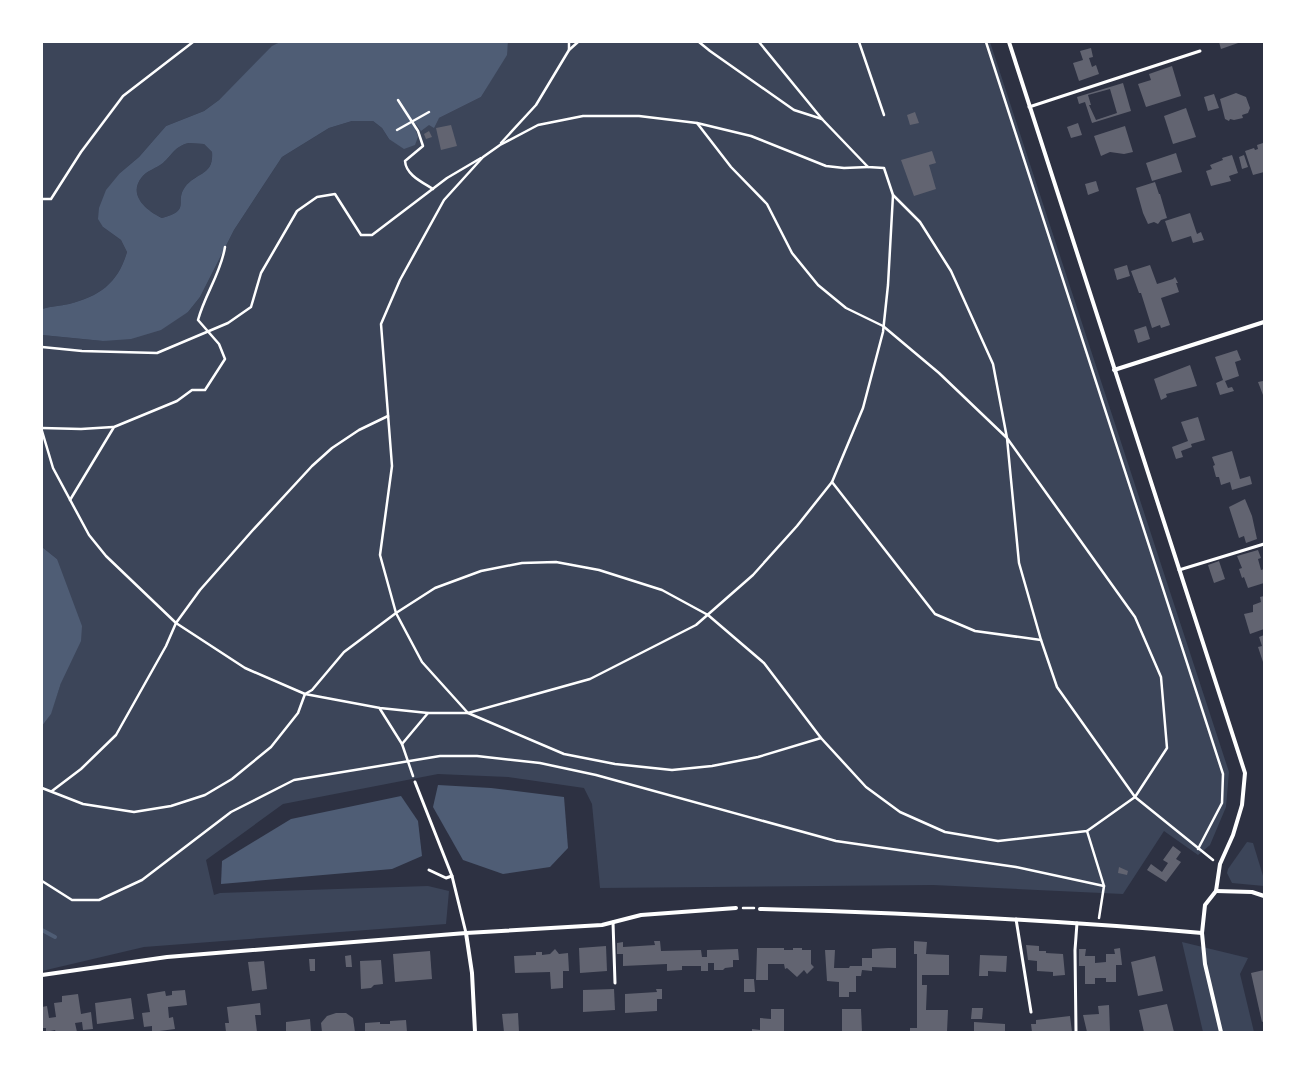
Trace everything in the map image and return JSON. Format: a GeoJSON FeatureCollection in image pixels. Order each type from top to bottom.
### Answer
{"type":"FeatureCollection","features":[{"type":"Feature","properties":{"kind":"street"},"geometry":{"type":"LineString","coordinates":[[1008,42],[1245,773],[1242,805],[1233,835],[1220,864],[1216,891],[1205,905],[1202,933],[1205,964],[1221,1032]]}},
{"type":"Feature","properties":{"kind":"street"},"geometry":{"type":"LineString","coordinates":[[1114,370],[1264,322]]}},
{"type":"Feature","properties":{"kind":"street"},"geometry":{"type":"LineString","coordinates":[[1216,891],[1252,892],[1264,896]]}},
{"type":"Feature","properties":{"kind":"street"},"geometry":{"type":"LineString","coordinates":[[42,975],[167,957],[466,933],[602,925],[641,915],[736,908]]}},
{"type":"Feature","properties":{"kind":"street"},"geometry":{"type":"LineString","coordinates":[[760,908],[874,912],[1098,924],[1202,933]]}},
{"type":"Feature","properties":{"kind":"street"},"geometry":{"type":"LineString","coordinates":[[466,933],[472,973],[475,1032]]}},
{"type":"Feature","properties":{"kind":"lane"},"geometry":{"type":"LineString","coordinates":[[1030,107],[1200,51]]}},
{"type":"Feature","properties":{"kind":"lane"},"geometry":{"type":"LineString","coordinates":[[1179,570],[1264,544]]}},
{"type":"Feature","properties":{"kind":"lane"},"geometry":{"type":"LineString","coordinates":[[415,782],[452,876],[466,933]]}},
{"type":"Feature","properties":{"kind":"lane"},"geometry":{"type":"LineString","coordinates":[[429,870],[446,878],[452,876]]}},
{"type":"Feature","properties":{"kind":"lane"},"geometry":{"type":"LineString","coordinates":[[1016,920],[1031,1012]]}},
{"type":"Feature","properties":{"kind":"lane"},"geometry":{"type":"LineString","coordinates":[[613,922],[615,983]]}},
{"type":"Feature","properties":{"kind":"lane"},"geometry":{"type":"LineString","coordinates":[[1076,1032],[1075,950],[1077,923]]}},
{"type":"Feature","properties":{"kind":"path"},"geometry":{"type":"LineString","coordinates":[[42,199],[51,199],[81,152],[123,96],[193,42]]}},
{"type":"Feature","properties":{"kind":"path"},"geometry":{"type":"LineString","coordinates":[[569,42],[569,50]]}},
{"type":"Feature","properties":{"kind":"path"},"geometry":{"type":"LineString","coordinates":[[500,145],[536,105],[569,50],[578,42]]}},
{"type":"Feature","properties":{"kind":"path"},"geometry":{"type":"LineString","coordinates":[[699,42],[794,110],[822,119]]}},
{"type":"Feature","properties":{"kind":"path"},"geometry":{"type":"LineString","coordinates":[[759,42],[822,119],[868,166]]}},
{"type":"Feature","properties":{"kind":"path"},"geometry":{"type":"LineString","coordinates":[[859,42],[884,115]]}},
{"type":"Feature","properties":{"kind":"path"},"geometry":{"type":"LineString","coordinates":[[986,42],[1223,774],[1222,802],[1198,849]]}},
{"type":"Feature","properties":{"kind":"path"},"geometry":{"type":"LineString","coordinates":[[398,100],[418,131],[423,146],[408,157],[405,161],[405,166],[411,174],[433,189]]}},
{"type":"Feature","properties":{"kind":"path"},"geometry":{"type":"LineString","coordinates":[[397,130],[429,112]]}},
{"type":"Feature","properties":{"kind":"path"},"geometry":{"type":"LineString","coordinates":[[42,347],[82,351],[158,353],[228,323],[251,307],[261,273],[297,212],[317,197],[335,194],[361,235],[372,235],[447,178],[483,157],[500,145],[538,125],[583,116],[639,116],[697,123],[751,136],[826,166],[844,168],[868,166],[884,168],[893,194],[888,285],[883,326],[863,408],[832,482],[797,526],[753,575],[696,625],[590,679],[468,713],[428,713],[380,708],[305,694],[245,668],[176,623],[106,556],[89,535],[53,468],[42,431]]}},
{"type":"Feature","properties":{"kind":"path"},"geometry":{"type":"LineString","coordinates":[[42,788],[83,804],[134,812],[171,806],[205,795],[232,779],[271,747],[298,714],[305,694],[312,690],[344,652],[396,613],[435,588],[481,571],[522,563],[556,562],[599,570],[662,590],[708,615],[764,663],[821,738],[866,787],[900,812],[945,832],[998,841],[1087,831],[1136,797],[1167,748],[1161,677],[1135,617],[1007,438],[939,373],[883,326],[846,308],[818,285],[792,253],[767,204],[731,167],[697,123]]}},
{"type":"Feature","properties":{"kind":"path"},"geometry":{"type":"LineString","coordinates":[[483,157],[444,200],[400,280],[380,324],[392,466],[380,555],[396,613],[422,662],[468,713],[564,754],[615,764],[672,770],[712,766],[758,757],[821,738]]}},
{"type":"Feature","properties":{"kind":"path"},"geometry":{"type":"LineString","coordinates":[[893,194],[920,222],[950,271],[993,364],[1007,438],[1019,563],[1041,640],[1057,687],[1136,797],[1198,849],[1220,864]]}},
{"type":"Feature","properties":{"kind":"path"},"geometry":{"type":"LineString","coordinates":[[42,428],[80,429],[114,427],[177,400],[192,390],[205,390],[225,359],[219,344],[198,320],[202,305],[220,271],[225,247]]}},
{"type":"Feature","properties":{"kind":"path"},"geometry":{"type":"LineString","coordinates":[[52,791],[81,768],[116,735],[166,646],[176,623],[200,590],[312,466],[332,448],[353,434],[388,416]]}},
{"type":"Feature","properties":{"kind":"path"},"geometry":{"type":"LineString","coordinates":[[70,501],[114,427]]}},
{"type":"Feature","properties":{"kind":"path"},"geometry":{"type":"LineString","coordinates":[[832,482],[935,614],[975,631],[1041,640]]}},
{"type":"Feature","properties":{"kind":"path"},"geometry":{"type":"LineString","coordinates":[[380,708],[402,744],[415,782]]}},
{"type":"Feature","properties":{"kind":"path"},"geometry":{"type":"LineString","coordinates":[[402,744],[428,713]]}},
{"type":"Feature","properties":{"kind":"path"},"geometry":{"type":"LineString","coordinates":[[42,881],[72,900],[99,900],[142,880],[231,812],[294,780],[440,756],[477,756],[540,763],[596,775],[836,841],[1016,867],[1104,886]]}},
{"type":"Feature","properties":{"kind":"path"},"geometry":{"type":"LineString","coordinates":[[1087,831],[1104,886],[1098,924]]}},
{"type":"Feature","properties":{"kind":"path"},"geometry":{"type":"LineString","coordinates":[[736,908],[760,908]]}},
{"type":"Feature","properties":{"kind":"shaded area"},"geometry":{"type":"Polygon","coordinates":[[[42,42],[280,42],[272,47],[219,100],[204,111],[166,126],[139,157],[120,173],[103,227],[121,240],[127,252],[123,263],[113,280],[106,287],[90,297],[69,304],[42,309],[42,42]]]}},
{"type":"Feature","properties":{"kind":"shaded area"},"geometry":{"type":"Polygon","coordinates":[[[280,42],[508,42],[507,55],[481,97],[439,118],[434,128],[429,125],[421,131],[416,124],[414,125],[418,137],[415,145],[404,149],[389,139],[382,128],[373,121],[352,121],[329,128],[282,157],[234,230],[200,297],[188,312],[161,330],[131,339],[103,341],[42,335],[42,309],[80,301],[99,292],[113,280],[123,263],[127,252],[121,240],[103,227],[98,219],[99,208],[106,190],[120,173],[139,157],[166,126],[204,111],[219,100],[272,46],[280,42]],[[189,143],[180,146],[163,163],[142,177],[138,184],[137,190],[138,196],[145,207],[162,218],[177,212],[180,209],[182,192],[185,187],[189,182],[207,170],[212,160],[212,152],[204,144],[189,143]]]}},
{"type":"Feature","properties":{"kind":"shaded area"},"geometry":{"type":"Polygon","coordinates":[[[508,42],[990,42],[1229,772],[1226,807],[1210,845],[1198,855],[1164,831],[1123,894],[933,885],[600,888],[592,804],[584,788],[508,777],[438,774],[283,804],[206,860],[214,895],[220,893],[428,886],[449,891],[446,924],[144,947],[42,971],[42,726],[50,715],[61,683],[57,559],[42,547],[42,335],[103,341],[188,312],[200,297],[234,230],[282,157],[329,128],[352,121],[373,121],[382,128],[389,139],[413,125],[439,118],[481,97],[506,55],[508,42]]]}},
{"type":"Feature","properties":{"kind":"shaded area"},"geometry":{"type":"Polygon","coordinates":[[[189,143],[204,144],[212,152],[212,160],[207,170],[189,182],[185,187],[182,192],[180,209],[171,215],[162,218],[150,211],[141,202],[137,190],[138,184],[146,173],[163,163],[177,148],[189,143]]]}},
{"type":"Feature","properties":{"kind":"shaded area"},"geometry":{"type":"Polygon","coordinates":[[[42,547],[57,559],[82,626],[81,641],[61,683],[51,714],[42,726],[42,547]]]}},
{"type":"Feature","properties":{"kind":"shaded area"},"geometry":{"type":"Polygon","coordinates":[[[438,785],[491,788],[564,797],[568,848],[550,867],[503,874],[463,860],[433,807],[438,785]]]}},
{"type":"Feature","properties":{"kind":"shaded area"},"geometry":{"type":"Polygon","coordinates":[[[401,796],[418,821],[422,856],[392,869],[221,884],[222,861],[291,819],[401,796]]]}},
{"type":"Feature","properties":{"kind":"shaded area"},"geometry":{"type":"Polygon","coordinates":[[[1247,842],[1253,843],[1264,879],[1264,886],[1232,883],[1227,873],[1228,869],[1247,842]]]}},
{"type":"Feature","properties":{"kind":"shaded area"},"geometry":{"type":"Polygon","coordinates":[[[1182,942],[1248,958],[1240,974],[1254,1032],[1203,1032],[1182,942]]]}},
{"type":"Feature","properties":{"kind":"building"},"geometry":{"type":"Polygon","coordinates":[[[1219,42],[1241,42],[1221,49],[1219,42]]]}},
{"type":"Feature","properties":{"kind":"building"},"geometry":{"type":"Polygon","coordinates":[[[1091,48],[1093,57],[1089,58],[1092,67],[1096,65],[1099,74],[1079,81],[1073,63],[1083,60],[1080,51],[1091,48]]]}},
{"type":"Feature","properties":{"kind":"building"},"geometry":{"type":"Polygon","coordinates":[[[1172,66],[1181,96],[1146,107],[1138,84],[1151,80],[1149,74],[1172,66]]]}},
{"type":"Feature","properties":{"kind":"building"},"geometry":{"type":"Polygon","coordinates":[[[1123,83],[1131,111],[1092,123],[1085,102],[1079,104],[1077,97],[1123,83]],[[1110,89],[1088,95],[1091,105],[1089,105],[1096,120],[1117,113],[1110,89]]]}},
{"type":"Feature","properties":{"kind":"building"},"geometry":{"type":"Polygon","coordinates":[[[1236,93],[1246,97],[1250,108],[1248,113],[1242,115],[1243,118],[1234,120],[1230,119],[1229,121],[1225,119],[1220,99],[1236,93]]]}},
{"type":"Feature","properties":{"kind":"building"},"geometry":{"type":"Polygon","coordinates":[[[1214,94],[1219,108],[1208,111],[1204,97],[1214,94]]]}},
{"type":"Feature","properties":{"kind":"building"},"geometry":{"type":"Polygon","coordinates":[[[1186,108],[1196,137],[1173,144],[1164,116],[1186,108]]]}},
{"type":"Feature","properties":{"kind":"building"},"geometry":{"type":"Polygon","coordinates":[[[915,112],[919,123],[910,125],[907,115],[915,112]]]}},
{"type":"Feature","properties":{"kind":"building"},"geometry":{"type":"Polygon","coordinates":[[[1078,123],[1082,135],[1071,138],[1067,127],[1078,123]]]}},
{"type":"Feature","properties":{"kind":"building"},"geometry":{"type":"Polygon","coordinates":[[[451,125],[457,146],[441,150],[436,128],[451,125]]]}},
{"type":"Feature","properties":{"kind":"building"},"geometry":{"type":"Polygon","coordinates":[[[1125,126],[1133,152],[1124,154],[1110,152],[1101,156],[1094,136],[1125,126]]]}},
{"type":"Feature","properties":{"kind":"building"},"geometry":{"type":"Polygon","coordinates":[[[429,131],[432,137],[426,139],[424,134],[429,131]]]}},
{"type":"Feature","properties":{"kind":"building"},"geometry":{"type":"Polygon","coordinates":[[[1263,143],[1264,172],[1253,175],[1245,151],[1254,148],[1255,150],[1258,149],[1257,145],[1263,143]]]}},
{"type":"Feature","properties":{"kind":"building"},"geometry":{"type":"Polygon","coordinates":[[[932,151],[936,163],[929,165],[936,189],[914,196],[901,160],[932,151]]]}},
{"type":"Feature","properties":{"kind":"building"},"geometry":{"type":"Polygon","coordinates":[[[1176,153],[1182,172],[1152,181],[1146,163],[1176,153]]]}},
{"type":"Feature","properties":{"kind":"building"},"geometry":{"type":"Polygon","coordinates":[[[1232,155],[1238,173],[1229,176],[1231,181],[1211,186],[1206,171],[1212,169],[1210,165],[1223,160],[1222,158],[1232,155]]]}},
{"type":"Feature","properties":{"kind":"building"},"geometry":{"type":"Polygon","coordinates":[[[1244,155],[1248,167],[1242,169],[1239,157],[1244,155]]]}},
{"type":"Feature","properties":{"kind":"building"},"geometry":{"type":"Polygon","coordinates":[[[1096,181],[1099,191],[1088,195],[1085,184],[1096,181]]]}},
{"type":"Feature","properties":{"kind":"building"},"geometry":{"type":"Polygon","coordinates":[[[1155,182],[1167,218],[1161,220],[1158,224],[1154,222],[1148,224],[1143,213],[1136,188],[1155,182]]]}},
{"type":"Feature","properties":{"kind":"building"},"geometry":{"type":"Polygon","coordinates":[[[1190,213],[1197,234],[1201,232],[1204,240],[1193,243],[1191,236],[1172,242],[1165,221],[1190,213]]]}},
{"type":"Feature","properties":{"kind":"building"},"geometry":{"type":"Polygon","coordinates":[[[1127,265],[1130,276],[1117,280],[1114,269],[1127,265]]]}},
{"type":"Feature","properties":{"kind":"building"},"geometry":{"type":"Polygon","coordinates":[[[1150,265],[1157,284],[1175,277],[1178,283],[1176,283],[1179,292],[1161,298],[1170,325],[1161,328],[1160,325],[1152,328],[1141,293],[1139,293],[1131,271],[1150,265]]]}},
{"type":"Feature","properties":{"kind":"building"},"geometry":{"type":"Polygon","coordinates":[[[1146,326],[1150,339],[1138,343],[1134,330],[1146,326]]]}},
{"type":"Feature","properties":{"kind":"building"},"geometry":{"type":"Polygon","coordinates":[[[1237,350],[1241,360],[1235,362],[1239,376],[1225,381],[1228,388],[1232,387],[1234,391],[1220,395],[1216,383],[1223,380],[1215,357],[1237,350]]]}},
{"type":"Feature","properties":{"kind":"building"},"geometry":{"type":"Polygon","coordinates":[[[1190,365],[1197,386],[1166,394],[1167,397],[1161,400],[1154,379],[1190,365]]]}},
{"type":"Feature","properties":{"kind":"building"},"geometry":{"type":"Polygon","coordinates":[[[1263,381],[1264,395],[1258,382],[1263,381]]]}},
{"type":"Feature","properties":{"kind":"building"},"geometry":{"type":"Polygon","coordinates":[[[1198,417],[1205,440],[1191,444],[1192,447],[1181,451],[1183,457],[1176,459],[1172,447],[1188,441],[1181,422],[1198,417]]]}},
{"type":"Feature","properties":{"kind":"building"},"geometry":{"type":"Polygon","coordinates":[[[1232,451],[1240,479],[1250,476],[1252,484],[1232,490],[1230,482],[1221,485],[1219,477],[1216,477],[1213,466],[1215,465],[1212,457],[1232,451]]]}},
{"type":"Feature","properties":{"kind":"building"},"geometry":{"type":"Polygon","coordinates":[[[1245,499],[1252,516],[1257,539],[1246,543],[1244,536],[1239,538],[1229,507],[1245,499]]]}},
{"type":"Feature","properties":{"kind":"building"},"geometry":{"type":"Polygon","coordinates":[[[1258,550],[1261,558],[1258,559],[1261,570],[1264,569],[1264,583],[1248,588],[1244,577],[1242,578],[1239,569],[1242,568],[1237,556],[1258,550]]]}},
{"type":"Feature","properties":{"kind":"building"},"geometry":{"type":"Polygon","coordinates":[[[1219,561],[1225,579],[1214,583],[1208,565],[1219,561]]]}},
{"type":"Feature","properties":{"kind":"building"},"geometry":{"type":"Polygon","coordinates":[[[1264,596],[1264,629],[1250,634],[1244,614],[1253,612],[1253,605],[1261,602],[1260,597],[1264,596]]]}},
{"type":"Feature","properties":{"kind":"building"},"geometry":{"type":"Polygon","coordinates":[[[1264,635],[1264,665],[1258,647],[1262,646],[1259,637],[1264,635]]]}},
{"type":"Feature","properties":{"kind":"building"},"geometry":{"type":"Polygon","coordinates":[[[1173,846],[1181,852],[1176,859],[1181,862],[1166,882],[1147,870],[1151,864],[1162,872],[1168,863],[1163,860],[1173,846]]]}},
{"type":"Feature","properties":{"kind":"building"},"geometry":{"type":"Polygon","coordinates":[[[1119,867],[1128,871],[1127,875],[1118,873],[1119,867]]]}},
{"type":"Feature","properties":{"kind":"building"},"geometry":{"type":"Polygon","coordinates":[[[654,941],[660,941],[661,951],[701,950],[702,957],[707,957],[707,950],[738,949],[739,960],[733,960],[733,967],[725,968],[723,970],[714,970],[714,963],[708,963],[708,971],[701,971],[701,966],[682,966],[682,970],[667,971],[667,964],[623,966],[623,954],[617,954],[617,943],[623,942],[623,947],[655,945],[654,941]]]}},
{"type":"Feature","properties":{"kind":"building"},"geometry":{"type":"Polygon","coordinates":[[[914,941],[927,942],[926,954],[949,955],[949,975],[922,975],[922,985],[927,985],[926,1010],[948,1010],[947,1032],[910,1032],[910,1028],[917,1028],[917,954],[914,954],[914,941]]]}},
{"type":"Feature","properties":{"kind":"building"},"geometry":{"type":"Polygon","coordinates":[[[1026,945],[1039,946],[1039,951],[1046,951],[1046,953],[1063,954],[1065,975],[1053,976],[1053,972],[1037,971],[1037,961],[1028,960],[1026,945]]]}},
{"type":"Feature","properties":{"kind":"building"},"geometry":{"type":"Polygon","coordinates":[[[606,946],[607,971],[580,973],[579,948],[606,946]]]}},
{"type":"Feature","properties":{"kind":"building"},"geometry":{"type":"Polygon","coordinates":[[[757,948],[784,948],[784,950],[793,950],[793,948],[802,948],[802,950],[811,950],[811,964],[814,967],[807,974],[804,970],[797,977],[787,968],[785,969],[784,964],[768,964],[768,980],[756,980],[757,948]]]}},
{"type":"Feature","properties":{"kind":"building"},"geometry":{"type":"Polygon","coordinates":[[[896,948],[896,968],[872,967],[872,971],[862,970],[861,976],[856,976],[856,992],[849,992],[849,997],[839,997],[839,982],[827,981],[825,950],[835,950],[834,968],[849,968],[850,966],[862,966],[862,958],[872,958],[872,949],[896,948]]]}},
{"type":"Feature","properties":{"kind":"building"},"geometry":{"type":"Polygon","coordinates":[[[1120,948],[1122,965],[1116,965],[1116,982],[1106,982],[1106,978],[1095,978],[1095,984],[1085,984],[1085,966],[1079,966],[1079,949],[1086,949],[1085,956],[1095,956],[1095,963],[1106,962],[1106,954],[1115,954],[1114,949],[1120,948]]]}},
{"type":"Feature","properties":{"kind":"building"},"geometry":{"type":"Polygon","coordinates":[[[555,949],[559,954],[568,953],[569,971],[563,971],[563,988],[551,989],[550,972],[515,973],[514,956],[536,955],[536,952],[542,952],[542,955],[550,954],[555,949]]]}},
{"type":"Feature","properties":{"kind":"building"},"geometry":{"type":"Polygon","coordinates":[[[430,951],[432,979],[395,982],[393,954],[430,951]]]}},
{"type":"Feature","properties":{"kind":"building"},"geometry":{"type":"Polygon","coordinates":[[[351,955],[352,967],[346,967],[345,956],[351,955]]]}},
{"type":"Feature","properties":{"kind":"building"},"geometry":{"type":"Polygon","coordinates":[[[980,955],[1007,956],[1006,972],[988,971],[988,976],[979,976],[980,955]]]}},
{"type":"Feature","properties":{"kind":"building"},"geometry":{"type":"Polygon","coordinates":[[[1155,956],[1163,991],[1138,996],[1131,962],[1155,956]]]}},
{"type":"Feature","properties":{"kind":"building"},"geometry":{"type":"Polygon","coordinates":[[[309,959],[315,959],[315,971],[310,971],[309,959]]]}},
{"type":"Feature","properties":{"kind":"building"},"geometry":{"type":"Polygon","coordinates":[[[381,960],[383,984],[374,985],[371,988],[361,989],[360,961],[381,960]]]}},
{"type":"Feature","properties":{"kind":"building"},"geometry":{"type":"Polygon","coordinates":[[[264,961],[267,989],[252,991],[248,962],[264,961]]]}},
{"type":"Feature","properties":{"kind":"building"},"geometry":{"type":"Polygon","coordinates":[[[1264,970],[1264,1021],[1262,1022],[1251,973],[1264,970]]]}},
{"type":"Feature","properties":{"kind":"building"},"geometry":{"type":"Polygon","coordinates":[[[744,979],[754,979],[755,992],[744,992],[744,979]]]}},
{"type":"Feature","properties":{"kind":"building"},"geometry":{"type":"Polygon","coordinates":[[[614,989],[615,1010],[583,1012],[583,990],[614,989]]]}},
{"type":"Feature","properties":{"kind":"building"},"geometry":{"type":"Polygon","coordinates":[[[656,989],[662,989],[662,999],[657,999],[657,1011],[625,1013],[625,994],[657,992],[656,989]]]}},
{"type":"Feature","properties":{"kind":"building"},"geometry":{"type":"Polygon","coordinates":[[[185,990],[187,1005],[168,1007],[169,1018],[173,1017],[175,1029],[152,1032],[152,1026],[144,1027],[142,1013],[150,1012],[147,994],[165,991],[166,996],[172,995],[172,991],[185,990]]]}},
{"type":"Feature","properties":{"kind":"building"},"geometry":{"type":"Polygon","coordinates":[[[78,994],[81,1014],[91,1012],[93,1029],[83,1030],[82,1022],[75,1023],[77,1032],[56,1032],[55,1030],[46,1032],[46,1028],[42,1028],[42,1007],[47,1006],[49,1018],[56,1017],[54,1003],[62,1002],[62,996],[78,994]]]}},
{"type":"Feature","properties":{"kind":"building"},"geometry":{"type":"Polygon","coordinates":[[[131,998],[134,1019],[97,1024],[95,1003],[131,998]]]}},
{"type":"Feature","properties":{"kind":"building"},"geometry":{"type":"Polygon","coordinates":[[[260,1003],[261,1015],[255,1015],[257,1032],[226,1032],[225,1023],[229,1023],[227,1007],[260,1003]]]}},
{"type":"Feature","properties":{"kind":"building"},"geometry":{"type":"Polygon","coordinates":[[[1167,1004],[1174,1032],[1144,1032],[1139,1010],[1167,1004]]]}},
{"type":"Feature","properties":{"kind":"building"},"geometry":{"type":"Polygon","coordinates":[[[1109,1005],[1110,1032],[1087,1032],[1083,1015],[1099,1014],[1098,1006],[1109,1005]]]}},
{"type":"Feature","properties":{"kind":"building"},"geometry":{"type":"Polygon","coordinates":[[[972,1008],[983,1008],[982,1019],[971,1019],[972,1008]]]}},
{"type":"Feature","properties":{"kind":"building"},"geometry":{"type":"Polygon","coordinates":[[[771,1009],[784,1009],[784,1032],[752,1032],[752,1029],[760,1030],[760,1018],[771,1019],[771,1009]]]}},
{"type":"Feature","properties":{"kind":"building"},"geometry":{"type":"Polygon","coordinates":[[[842,1009],[861,1009],[862,1032],[842,1032],[842,1009]]]}},
{"type":"Feature","properties":{"kind":"building"},"geometry":{"type":"Polygon","coordinates":[[[336,1013],[346,1013],[353,1018],[355,1032],[322,1032],[321,1023],[327,1016],[336,1013]]]}},
{"type":"Feature","properties":{"kind":"building"},"geometry":{"type":"Polygon","coordinates":[[[518,1013],[519,1032],[504,1032],[502,1014],[518,1013]]]}},
{"type":"Feature","properties":{"kind":"building"},"geometry":{"type":"Polygon","coordinates":[[[1070,1016],[1072,1032],[1032,1032],[1031,1024],[1036,1024],[1036,1020],[1070,1016]]]}},
{"type":"Feature","properties":{"kind":"building"},"geometry":{"type":"Polygon","coordinates":[[[310,1019],[311,1032],[286,1032],[286,1022],[310,1019]]]}},
{"type":"Feature","properties":{"kind":"building"},"geometry":{"type":"Polygon","coordinates":[[[406,1020],[407,1032],[365,1032],[365,1023],[380,1022],[380,1024],[390,1024],[390,1021],[406,1020]]]}},
{"type":"Feature","properties":{"kind":"building"},"geometry":{"type":"Polygon","coordinates":[[[974,1022],[1005,1024],[1005,1032],[974,1032],[974,1022]]]}},
{"type":"Feature","properties":{"kind":"waterway"},"geometry":{"type":"LineString","coordinates":[[42,930],[55,937]]}}]}
